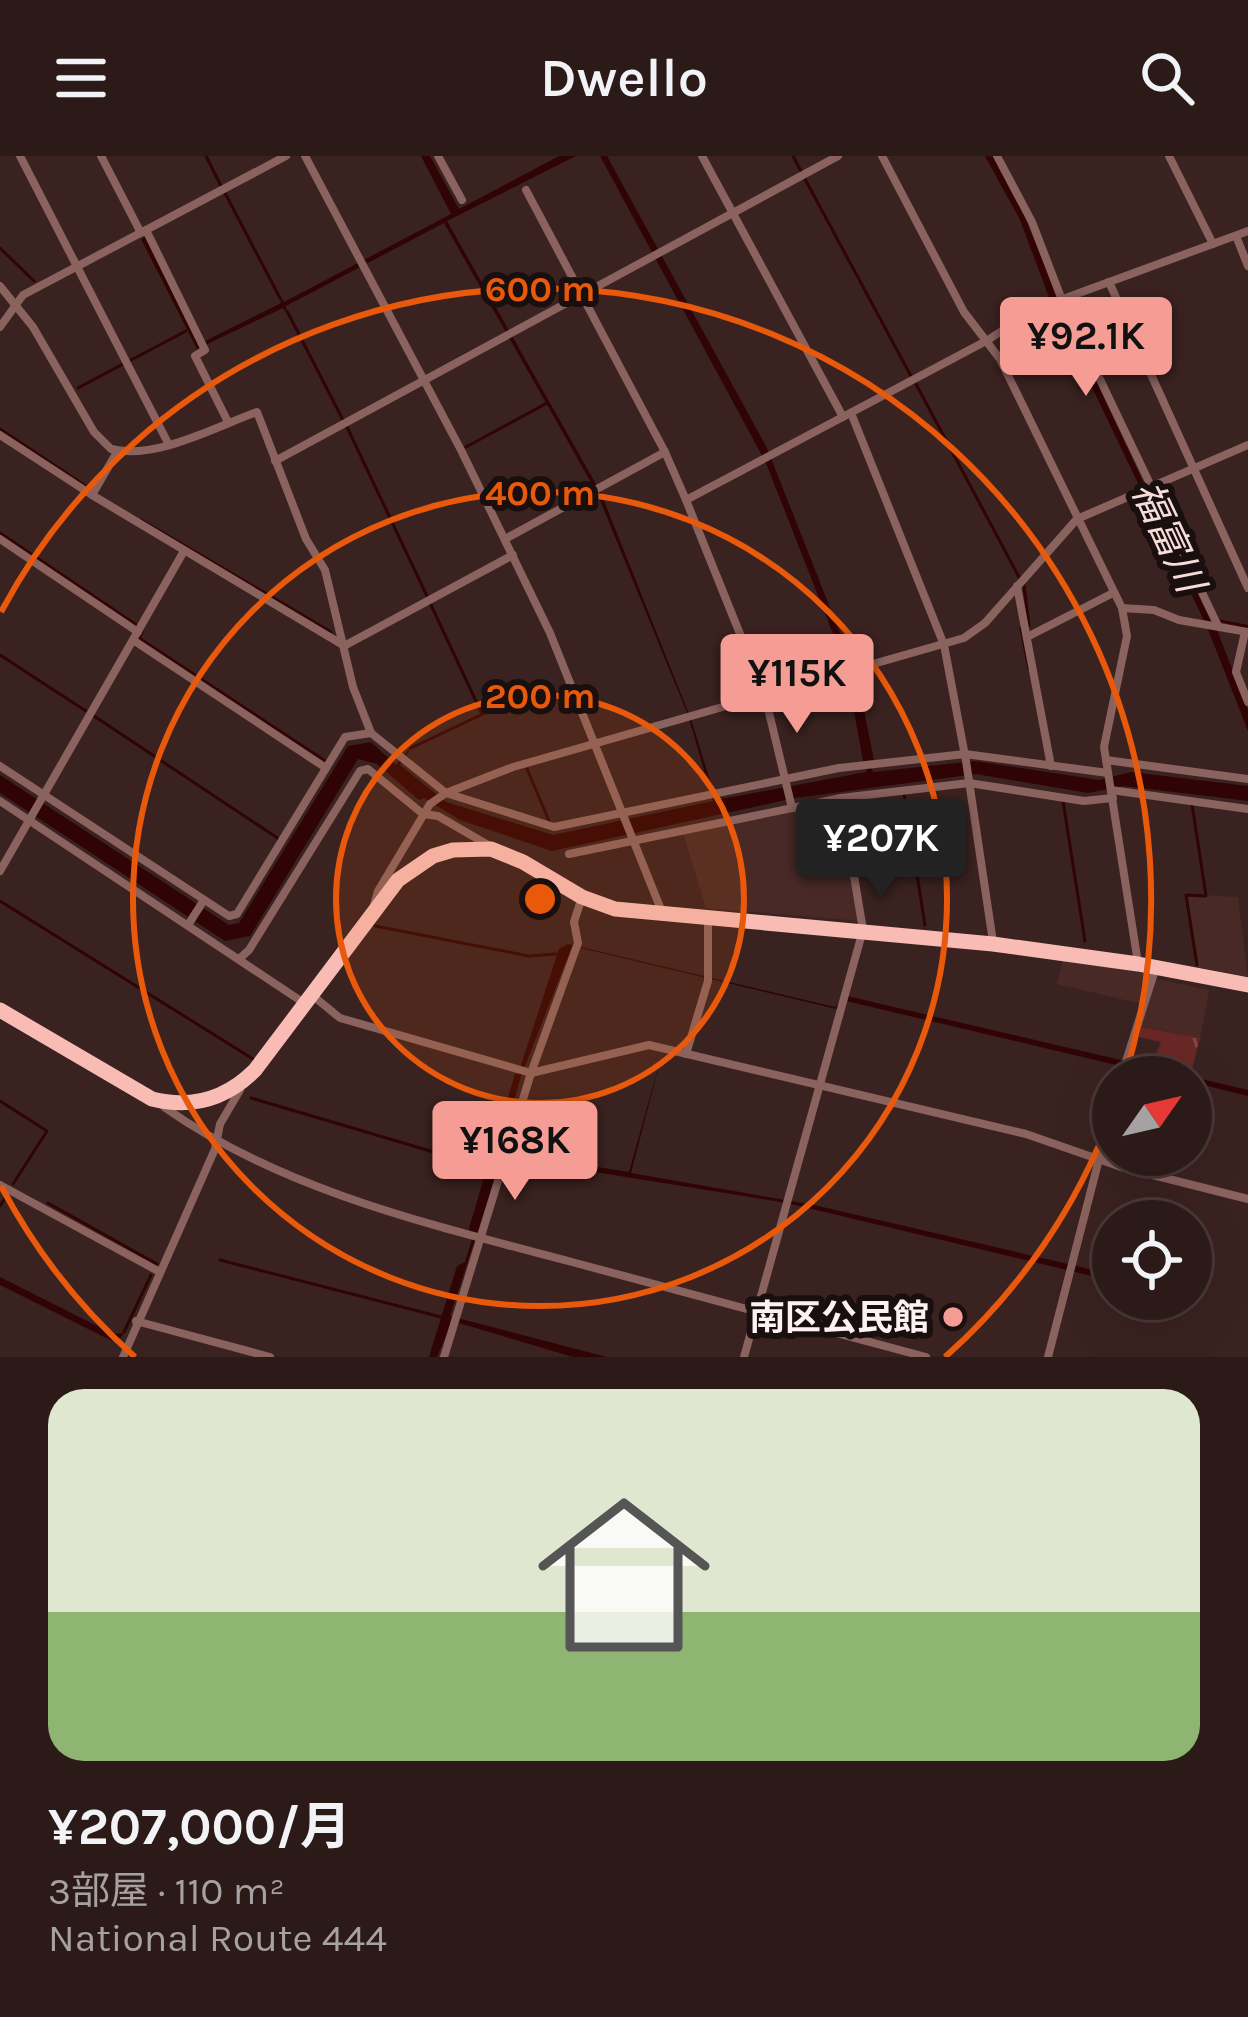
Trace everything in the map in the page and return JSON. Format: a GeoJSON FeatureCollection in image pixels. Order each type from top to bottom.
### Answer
{"type":"FeatureCollection","features":[{"type":"Feature","properties":{"kind":"highway"},"geometry":{"type":"LineString","coordinates":[[0,1010],[152,1099],[173,1104],[206,1101],[246,1078],[398,880],[433,856],[491,849],[615,909],[993,944],[1138,964],[1248,986]]}},
{"type":"Feature","properties":{"kind":"street"},"geometry":{"type":"LineString","coordinates":[[20,156],[168,443]]}},
{"type":"Feature","properties":{"kind":"street"},"geometry":{"type":"LineString","coordinates":[[101,156],[203,345],[196,356],[228,422]]}},
{"type":"Feature","properties":{"kind":"street"},"geometry":{"type":"LineString","coordinates":[[0,327],[16,301],[286,156]]}},
{"type":"Feature","properties":{"kind":"street"},"geometry":{"type":"LineString","coordinates":[[305,156],[506,539],[550,633],[663,913]]}},
{"type":"Feature","properties":{"kind":"street"},"geometry":{"type":"LineString","coordinates":[[438,156],[461,200]]}},
{"type":"Feature","properties":{"kind":"street"},"geometry":{"type":"LineString","coordinates":[[702,156],[847,415],[944,645],[993,944]]}},
{"type":"Feature","properties":{"kind":"street"},"geometry":{"type":"LineString","coordinates":[[275,461],[838,156]]}},
{"type":"Feature","properties":{"kind":"street"},"geometry":{"type":"LineString","coordinates":[[882,156],[964,313],[988,340],[1122,608],[1127,636],[1104,747],[1138,964]]}},
{"type":"Feature","properties":{"kind":"street"},"geometry":{"type":"LineString","coordinates":[[1169,156],[1214,244]]}},
{"type":"Feature","properties":{"kind":"street"},"geometry":{"type":"LineString","coordinates":[[998,158],[1033,221],[1058,301],[1216,623]]}},
{"type":"Feature","properties":{"kind":"street"},"geometry":{"type":"LineString","coordinates":[[526,190],[686,500],[765,696],[791,804]]}},
{"type":"Feature","properties":{"kind":"street"},"geometry":{"type":"LineString","coordinates":[[686,500],[988,340],[1024,316],[1214,244],[1238,241],[1248,231]]}},
{"type":"Feature","properties":{"kind":"street"},"geometry":{"type":"LineString","coordinates":[[1238,241],[1248,266]]}},
{"type":"Feature","properties":{"kind":"street"},"geometry":{"type":"LineString","coordinates":[[1109,282],[1248,589]]}},
{"type":"Feature","properties":{"kind":"street"},"geometry":{"type":"LineString","coordinates":[[0,286],[16,301],[94,432],[116,452]]}},
{"type":"Feature","properties":{"kind":"street"},"geometry":{"type":"LineString","coordinates":[[116,452],[168,443],[256,412],[306,539],[325,570],[353,687],[370,733],[446,793],[554,827],[786,783],[838,768],[966,758],[1109,775]]}},
{"type":"Feature","properties":{"kind":"street"},"geometry":{"type":"LineString","coordinates":[[0,435],[344,646]]}},
{"type":"Feature","properties":{"kind":"street"},"geometry":{"type":"LineString","coordinates":[[371,912],[378,891],[425,811],[446,793],[513,767],[974,633],[1077,519],[1248,445]]}},
{"type":"Feature","properties":{"kind":"street"},"geometry":{"type":"LineString","coordinates":[[92,495],[116,452]]}},
{"type":"Feature","properties":{"kind":"street"},"geometry":{"type":"LineString","coordinates":[[506,539],[665,452]]}},
{"type":"Feature","properties":{"kind":"street"},"geometry":{"type":"LineString","coordinates":[[0,539],[328,764]]}},
{"type":"Feature","properties":{"kind":"street"},"geometry":{"type":"LineString","coordinates":[[0,871],[184,551]]}},
{"type":"Feature","properties":{"kind":"street"},"geometry":{"type":"LineString","coordinates":[[344,646],[513,555]]}},
{"type":"Feature","properties":{"kind":"street"},"geometry":{"type":"LineString","coordinates":[[1017,586],[1051,766]]}},
{"type":"Feature","properties":{"kind":"street"},"geometry":{"type":"LineString","coordinates":[[1027,637],[1113,592]]}},
{"type":"Feature","properties":{"kind":"street"},"geometry":{"type":"LineString","coordinates":[[1122,608],[1154,610],[1247,632],[1236,672],[1248,702]]}},
{"type":"Feature","properties":{"kind":"street"},"geometry":{"type":"LineString","coordinates":[[0,766],[229,916],[237,914],[345,737],[370,733]]}},
{"type":"Feature","properties":{"kind":"street"},"geometry":{"type":"LineString","coordinates":[[1106,760],[1248,779]]}},
{"type":"Feature","properties":{"kind":"street"},"geometry":{"type":"LineString","coordinates":[[239,959],[360,771],[378,772],[425,811],[491,849]]}},
{"type":"Feature","properties":{"kind":"street"},"geometry":{"type":"LineString","coordinates":[[569,854],[791,804],[969,780],[1084,801],[1112,794],[1248,809]]}},
{"type":"Feature","properties":{"kind":"street"},"geometry":{"type":"LineString","coordinates":[[744,1357],[863,930],[841,798]]}},
{"type":"Feature","properties":{"kind":"street"},"geometry":{"type":"LineString","coordinates":[[0,801],[239,959],[340,1018],[524,1071],[649,1046],[1026,1134],[1092,1154]]}},
{"type":"Feature","properties":{"kind":"street"},"geometry":{"type":"LineString","coordinates":[[444,1357],[476,1236],[507,1154],[524,1071],[577,946],[574,922],[582,897]]}},
{"type":"Feature","properties":{"kind":"street"},"geometry":{"type":"LineString","coordinates":[[188,925],[204,900]]}},
{"type":"Feature","properties":{"kind":"street"},"geometry":{"type":"LineString","coordinates":[[686,1054],[708,978],[708,917]]}},
{"type":"Feature","properties":{"kind":"street"},"geometry":{"type":"LineString","coordinates":[[1128,1056],[1156,969]]}},
{"type":"Feature","properties":{"kind":"street"},"geometry":{"type":"LineString","coordinates":[[123,1357],[246,1078]]}},
{"type":"Feature","properties":{"kind":"street"},"geometry":{"type":"LineString","coordinates":[[152,1099],[190,1125],[307,1184],[476,1236],[926,1357]]}},
{"type":"Feature","properties":{"kind":"street"},"geometry":{"type":"LineString","coordinates":[[1048,1357],[1092,1176]]}},
{"type":"Feature","properties":{"kind":"street"},"geometry":{"type":"LineString","coordinates":[[1157,1176],[1248,1199]]}},
{"type":"Feature","properties":{"kind":"street"},"geometry":{"type":"LineString","coordinates":[[0,1185],[158,1271]]}},
{"type":"Feature","properties":{"kind":"street"},"geometry":{"type":"LineString","coordinates":[[136,1321],[270,1357]]}},
{"type":"Feature","properties":{"kind":"shaded area"},"geometry":{"type":"Polygon","coordinates":[[[839,802],[860,921],[706,908],[683,833],[839,802]]]}},
{"type":"Feature","properties":{"kind":"shaded area"},"geometry":{"type":"Polygon","coordinates":[[[1185,894],[1238,897],[1248,977],[1197,967],[1185,894]]]}},
{"type":"Feature","properties":{"kind":"shaded area"},"geometry":{"type":"Polygon","coordinates":[[[1063,959],[1147,973],[1209,990],[1200,1038],[1140,1027],[1146,1005],[1057,984],[1063,959]]]}},
{"type":"Feature","properties":{"kind":"green space"},"geometry":{"type":"Polygon","coordinates":[[[1140,1027],[1200,1038],[1195,1056],[1156,1056],[1161,1042],[1139,1037],[1140,1027]]]}},
{"type":"Feature","properties":{"kind":"water"},"geometry":{"type":"Polygon","coordinates":[[[421,156],[430,156],[459,209],[559,156],[576,156],[447,221],[601,493],[691,719],[716,800],[866,772],[871,767],[873,772],[975,761],[1099,780],[1131,772],[1248,786],[1248,801],[1124,786],[1088,793],[976,774],[795,798],[552,851],[460,820],[424,798],[419,800],[377,764],[358,759],[250,936],[225,941],[0,793],[0,775],[229,925],[239,923],[348,746],[371,742],[396,765],[413,745],[400,765],[446,802],[553,835],[713,801],[688,715],[597,493],[444,223],[286,306],[286,313],[283,308],[197,349],[141,239],[145,237],[199,344],[281,303],[280,296],[284,302],[451,214],[421,156]]]}},
{"type":"Feature","properties":{"kind":"water"},"geometry":{"type":"Polygon","coordinates":[[[600,156],[607,156],[767,448],[857,676],[874,760],[863,761],[846,667],[766,463],[600,156]]]}},
{"type":"Feature","properties":{"kind":"water","name":"福富川"},"geometry":{"type":"Polygon","coordinates":[[[985,156],[1005,157],[1001,159],[1060,303],[1145,486],[1218,619],[1248,625],[1248,629],[1217,621],[1248,710],[1248,731],[1207,627],[1050,300],[1020,220],[985,156]]]}},
{"type":"Feature","properties":{"kind":"water"},"geometry":{"type":"Polygon","coordinates":[[[568,944],[835,1007],[847,996],[1103,1056],[1092,1059],[846,1001],[836,1009],[572,946],[521,1076],[501,1148],[504,1152],[629,1172],[662,1054],[631,1173],[814,1205],[1092,1270],[1092,1276],[787,1203],[503,1154],[450,1316],[607,1357],[573,1357],[452,1321],[437,1357],[429,1357],[457,1266],[465,1262],[472,1239],[469,1228],[515,1074],[559,949],[568,944]]]}},
{"type":"Feature","properties":{"kind":"water"},"geometry":{"type":"Polygon","coordinates":[[[1212,1082],[1248,1090],[1248,1096],[1212,1087],[1212,1082]]]}},
{"type":"Feature","properties":{"kind":"water"},"geometry":{"type":"Polygon","coordinates":[[[0,1277],[113,1334],[124,1333],[118,1341],[110,1340],[0,1285],[0,1277]]]}},
{"type":"Feature","properties":{"kind":"waterway"},"geometry":{"type":"LineString","coordinates":[[206,156],[221,186]]}},
{"type":"Feature","properties":{"kind":"waterway"},"geometry":{"type":"LineString","coordinates":[[793,156],[801,171]]}},
{"type":"Feature","properties":{"kind":"waterway"},"geometry":{"type":"LineString","coordinates":[[805,179],[911,376]]}},
{"type":"Feature","properties":{"kind":"waterway"},"geometry":{"type":"LineString","coordinates":[[225,193],[280,298]]}},
{"type":"Feature","properties":{"kind":"waterway"},"geometry":{"type":"LineString","coordinates":[[0,248],[34,281]]}},
{"type":"Feature","properties":{"kind":"waterway"},"geometry":{"type":"LineString","coordinates":[[287,311],[343,420]]}},
{"type":"Feature","properties":{"kind":"waterway"},"geometry":{"type":"LineString","coordinates":[[131,360],[186,331]]}},
{"type":"Feature","properties":{"kind":"waterway"},"geometry":{"type":"LineString","coordinates":[[78,388],[123,364]]}},
{"type":"Feature","properties":{"kind":"waterway"},"geometry":{"type":"LineString","coordinates":[[916,384],[1019,577]]}},
{"type":"Feature","properties":{"kind":"waterway"},"geometry":{"type":"LineString","coordinates":[[466,447],[547,403]]}},
{"type":"Feature","properties":{"kind":"waterway"},"geometry":{"type":"LineString","coordinates":[[347,427],[427,596]]}},
{"type":"Feature","properties":{"kind":"waterway"},"geometry":{"type":"LineString","coordinates":[[0,429],[90,489]]}},
{"type":"Feature","properties":{"kind":"waterway"},"geometry":{"type":"LineString","coordinates":[[141,520],[331,632]]}},
{"type":"Feature","properties":{"kind":"waterway"},"geometry":{"type":"LineString","coordinates":[[0,533],[138,626]]}},
{"type":"Feature","properties":{"kind":"waterway"},"geometry":{"type":"LineString","coordinates":[[1024,585],[1029,626]]}},
{"type":"Feature","properties":{"kind":"waterway"},"geometry":{"type":"LineString","coordinates":[[431,605],[482,714]]}},
{"type":"Feature","properties":{"kind":"waterway"},"geometry":{"type":"LineString","coordinates":[[1021,628],[1029,669]]}},
{"type":"Feature","properties":{"kind":"waterway"},"geometry":{"type":"LineString","coordinates":[[142,632],[139,638],[325,761]]}},
{"type":"Feature","properties":{"kind":"waterway"},"geometry":{"type":"LineString","coordinates":[[0,655],[86,711]]}},
{"type":"Feature","properties":{"kind":"waterway"},"geometry":{"type":"LineString","coordinates":[[492,711],[530,700]]}},
{"type":"Feature","properties":{"kind":"waterway"},"geometry":{"type":"LineString","coordinates":[[411,748],[485,713]]}},
{"type":"Feature","properties":{"kind":"waterway"},"geometry":{"type":"LineString","coordinates":[[94,716],[279,839]]}},
{"type":"Feature","properties":{"kind":"waterway"},"geometry":{"type":"LineString","coordinates":[[527,769],[550,823]]}},
{"type":"Feature","properties":{"kind":"waterway"},"geometry":{"type":"LineString","coordinates":[[904,794],[925,925]]}},
{"type":"Feature","properties":{"kind":"waterway"},"geometry":{"type":"LineString","coordinates":[[1063,801],[1085,941]]}},
{"type":"Feature","properties":{"kind":"waterway"},"geometry":{"type":"LineString","coordinates":[[1192,804],[1206,896],[1186,895],[1197,965]]}},
{"type":"Feature","properties":{"kind":"waterway"},"geometry":{"type":"LineString","coordinates":[[0,901],[253,1059]]}},
{"type":"Feature","properties":{"kind":"waterway"},"geometry":{"type":"LineString","coordinates":[[375,926],[529,956],[556,954]]}},
{"type":"Feature","properties":{"kind":"waterway"},"geometry":{"type":"LineString","coordinates":[[251,1098],[488,1168]]}},
{"type":"Feature","properties":{"kind":"waterway"},"geometry":{"type":"LineString","coordinates":[[0,1101],[47,1131],[13,1184]]}},
{"type":"Feature","properties":{"kind":"waterway"},"geometry":{"type":"LineString","coordinates":[[0,1206],[8,1194]]}},
{"type":"Feature","properties":{"kind":"waterway"},"geometry":{"type":"LineString","coordinates":[[48,1203],[157,1264]]}},
{"type":"Feature","properties":{"kind":"waterway"},"geometry":{"type":"LineString","coordinates":[[220,1260],[445,1318]]}},
{"type":"Feature","properties":{"kind":"waterway"},"geometry":{"type":"LineString","coordinates":[[124,1332],[151,1275]]}},
{"type":"Feature","properties":{"kind":"place","name":"南区公民館"},"geometry":{"type":"Point","coordinates":[953,1317]}}]}
